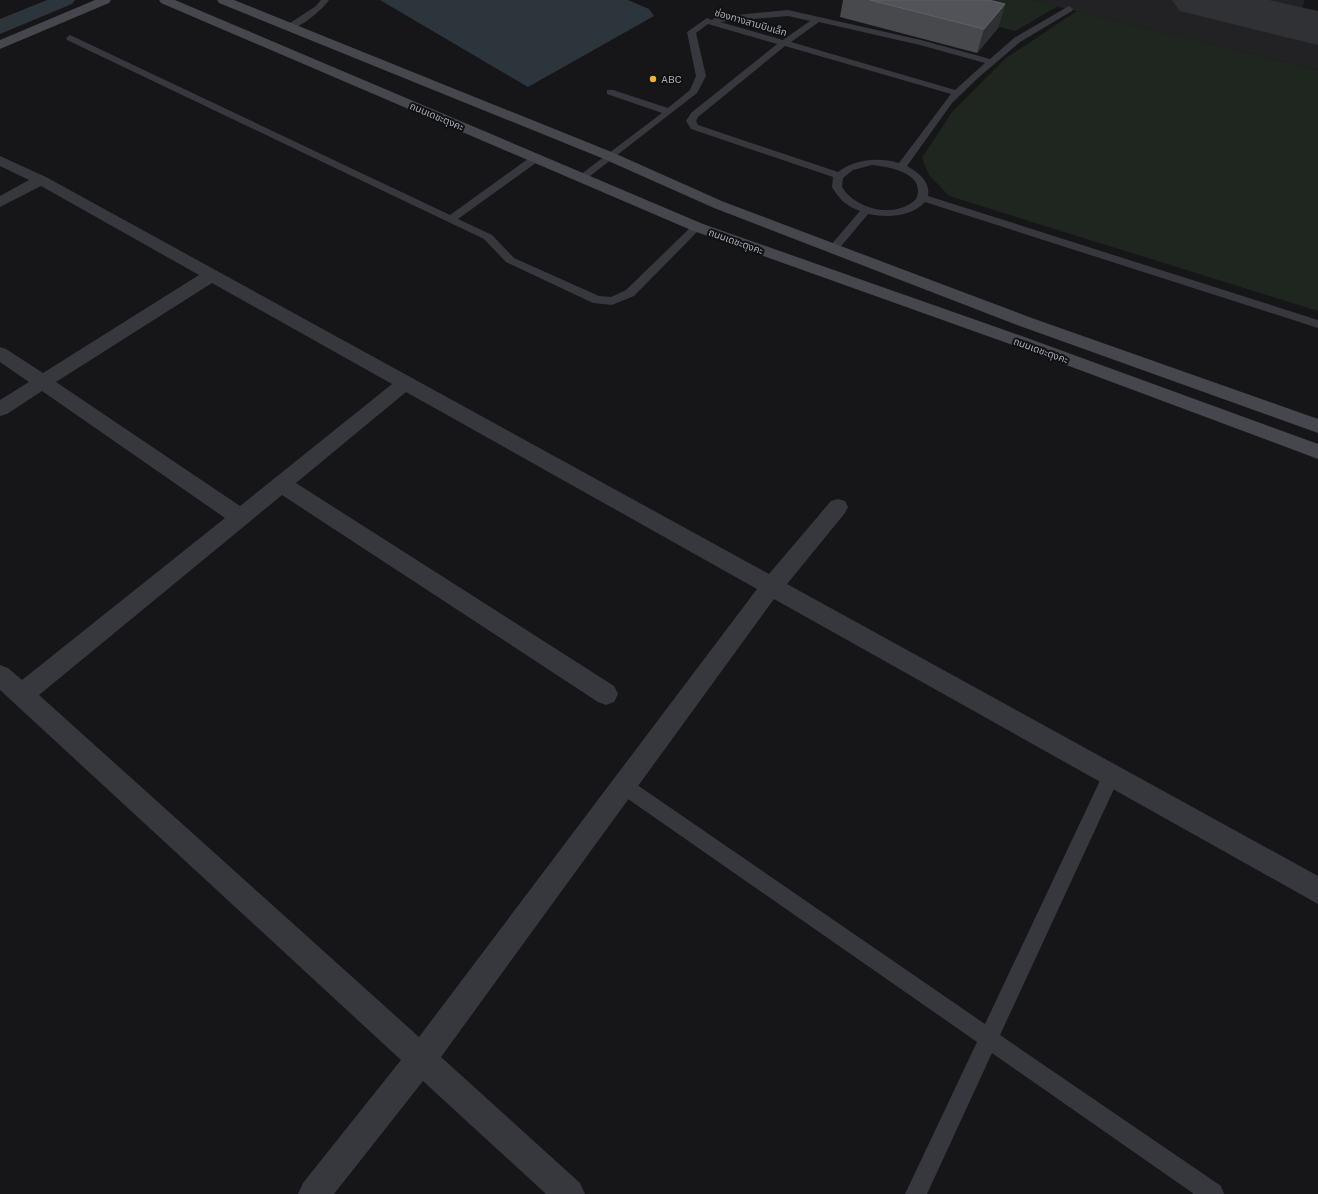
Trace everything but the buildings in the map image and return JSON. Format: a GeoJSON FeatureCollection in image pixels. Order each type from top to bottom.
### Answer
{"type":"FeatureCollection","features":[{"type":"Feature","properties":{"kind":"street"},"geometry":{"type":"LineString","coordinates":[[0,45],[105,0]]}},
{"type":"Feature","properties":{"kind":"street","name":"ถนนเดชะตุงคะ"},"geometry":{"type":"LineString","coordinates":[[166,0],[697,227],[1013,339],[1318,452]]}},
{"type":"Feature","properties":{"kind":"street","name":"ถนนเดชะตุงคะ"},"geometry":{"type":"LineString","coordinates":[[223,0],[609,156],[719,205],[1023,321],[1318,426]]}},
{"type":"Feature","properties":{"kind":"street"},"geometry":{"type":"LineString","coordinates":[[0,160],[42,180],[1318,891]]}},
{"type":"Feature","properties":{"kind":"street"},"geometry":{"type":"LineString","coordinates":[[0,202],[42,180]]}},
{"type":"Feature","properties":{"kind":"street"},"geometry":{"type":"LineString","coordinates":[[0,409],[212,275]]}},
{"type":"Feature","properties":{"kind":"street"},"geometry":{"type":"LineString","coordinates":[[0,353],[240,517]]}},
{"type":"Feature","properties":{"kind":"street"},"geometry":{"type":"LineString","coordinates":[[22,695],[405,383]]}},
{"type":"Feature","properties":{"kind":"street"},"geometry":{"type":"LineString","coordinates":[[281,484],[606,694]]}},
{"type":"Feature","properties":{"kind":"street"},"geometry":{"type":"LineString","coordinates":[[314,1194],[421,1059],[771,587],[838,507]]}},
{"type":"Feature","properties":{"kind":"street"},"geometry":{"type":"LineString","coordinates":[[0,675],[569,1194]]}},
{"type":"Feature","properties":{"kind":"lane"},"geometry":{"type":"LineString","coordinates":[[290,27],[319,8],[325,0]]}},
{"type":"Feature","properties":{"kind":"lane"},"geometry":{"type":"LineString","coordinates":[[901,167],[957,93],[1017,40],[1069,9]]}},
{"type":"Feature","properties":{"kind":"lane"},"geometry":{"type":"LineString","coordinates":[[707,21],[788,13],[818,18],[992,62]]}},
{"type":"Feature","properties":{"kind":"lane"},"geometry":{"type":"LineString","coordinates":[[818,18],[694,115],[691,121],[694,127],[839,176]]}},
{"type":"Feature","properties":{"kind":"lane","name":"ช่องทางสามบินเล็ก"},"geometry":{"type":"LineString","coordinates":[[581,178],[670,112],[694,90],[701,76],[691,32],[707,21],[957,93]]}},
{"type":"Feature","properties":{"kind":"lane"},"geometry":{"type":"LineString","coordinates":[[70,38],[488,236],[510,260],[597,300],[612,301],[630,293],[697,227]]}},
{"type":"Feature","properties":{"kind":"lane"},"geometry":{"type":"LineString","coordinates":[[610,92],[670,112]]}},
{"type":"Feature","properties":{"kind":"lane"},"geometry":{"type":"LineString","coordinates":[[451,219],[536,158]]}},
{"type":"Feature","properties":{"kind":"lane"},"geometry":{"type":"LineString","coordinates":[[872,162],[901,167],[918,178],[925,192],[923,198],[916,205],[906,210],[894,212],[866,210],[844,198],[838,191],[836,183],[839,176],[846,169],[858,164],[872,162]]}},
{"type":"Feature","properties":{"kind":"lane"},"geometry":{"type":"LineString","coordinates":[[923,198],[1318,324]]}},
{"type":"Feature","properties":{"kind":"lane"},"geometry":{"type":"LineString","coordinates":[[834,248],[866,210]]}},
{"type":"Feature","properties":{"kind":"lane"},"geometry":{"type":"LineString","coordinates":[[916,1194],[1111,776]]}},
{"type":"Feature","properties":{"kind":"lane"},"geometry":{"type":"LineString","coordinates":[[624,786],[1213,1194]]}},
{"type":"Feature","properties":{"kind":"shaded area"},"geometry":{"type":"Polygon","coordinates":[[[380,0],[628,0],[649,9],[654,16],[528,87],[380,0]]]}},
{"type":"Feature","properties":{"kind":"shaded area"},"geometry":{"type":"Polygon","coordinates":[[[892,0],[1031,0],[1058,6],[1015,31],[892,0]]]}},
{"type":"Feature","properties":{"kind":"shaded area"},"geometry":{"type":"Polygon","coordinates":[[[1031,0],[1225,0],[1256,7],[1259,0],[1305,0],[1299,14],[1318,19],[1318,70],[1031,0]]]}},
{"type":"Feature","properties":{"kind":"shaded area"},"geometry":{"type":"Polygon","coordinates":[[[1077,11],[1318,70],[1318,311],[949,196],[929,175],[922,158],[952,112],[1006,58],[1077,11]]]}},
{"type":"Feature","properties":{"kind":"waterway"},"geometry":{"type":"LineString","coordinates":[[0,27],[65,0]]}},
{"type":"Feature","properties":{"kind":"taxiway"},"geometry":{"type":"LineString","coordinates":[[1199,0],[1318,28]]}},
{"type":"Feature","properties":{"kind":"place","name":"ABC"},"geometry":{"type":"Point","coordinates":[653,79]}}]}
